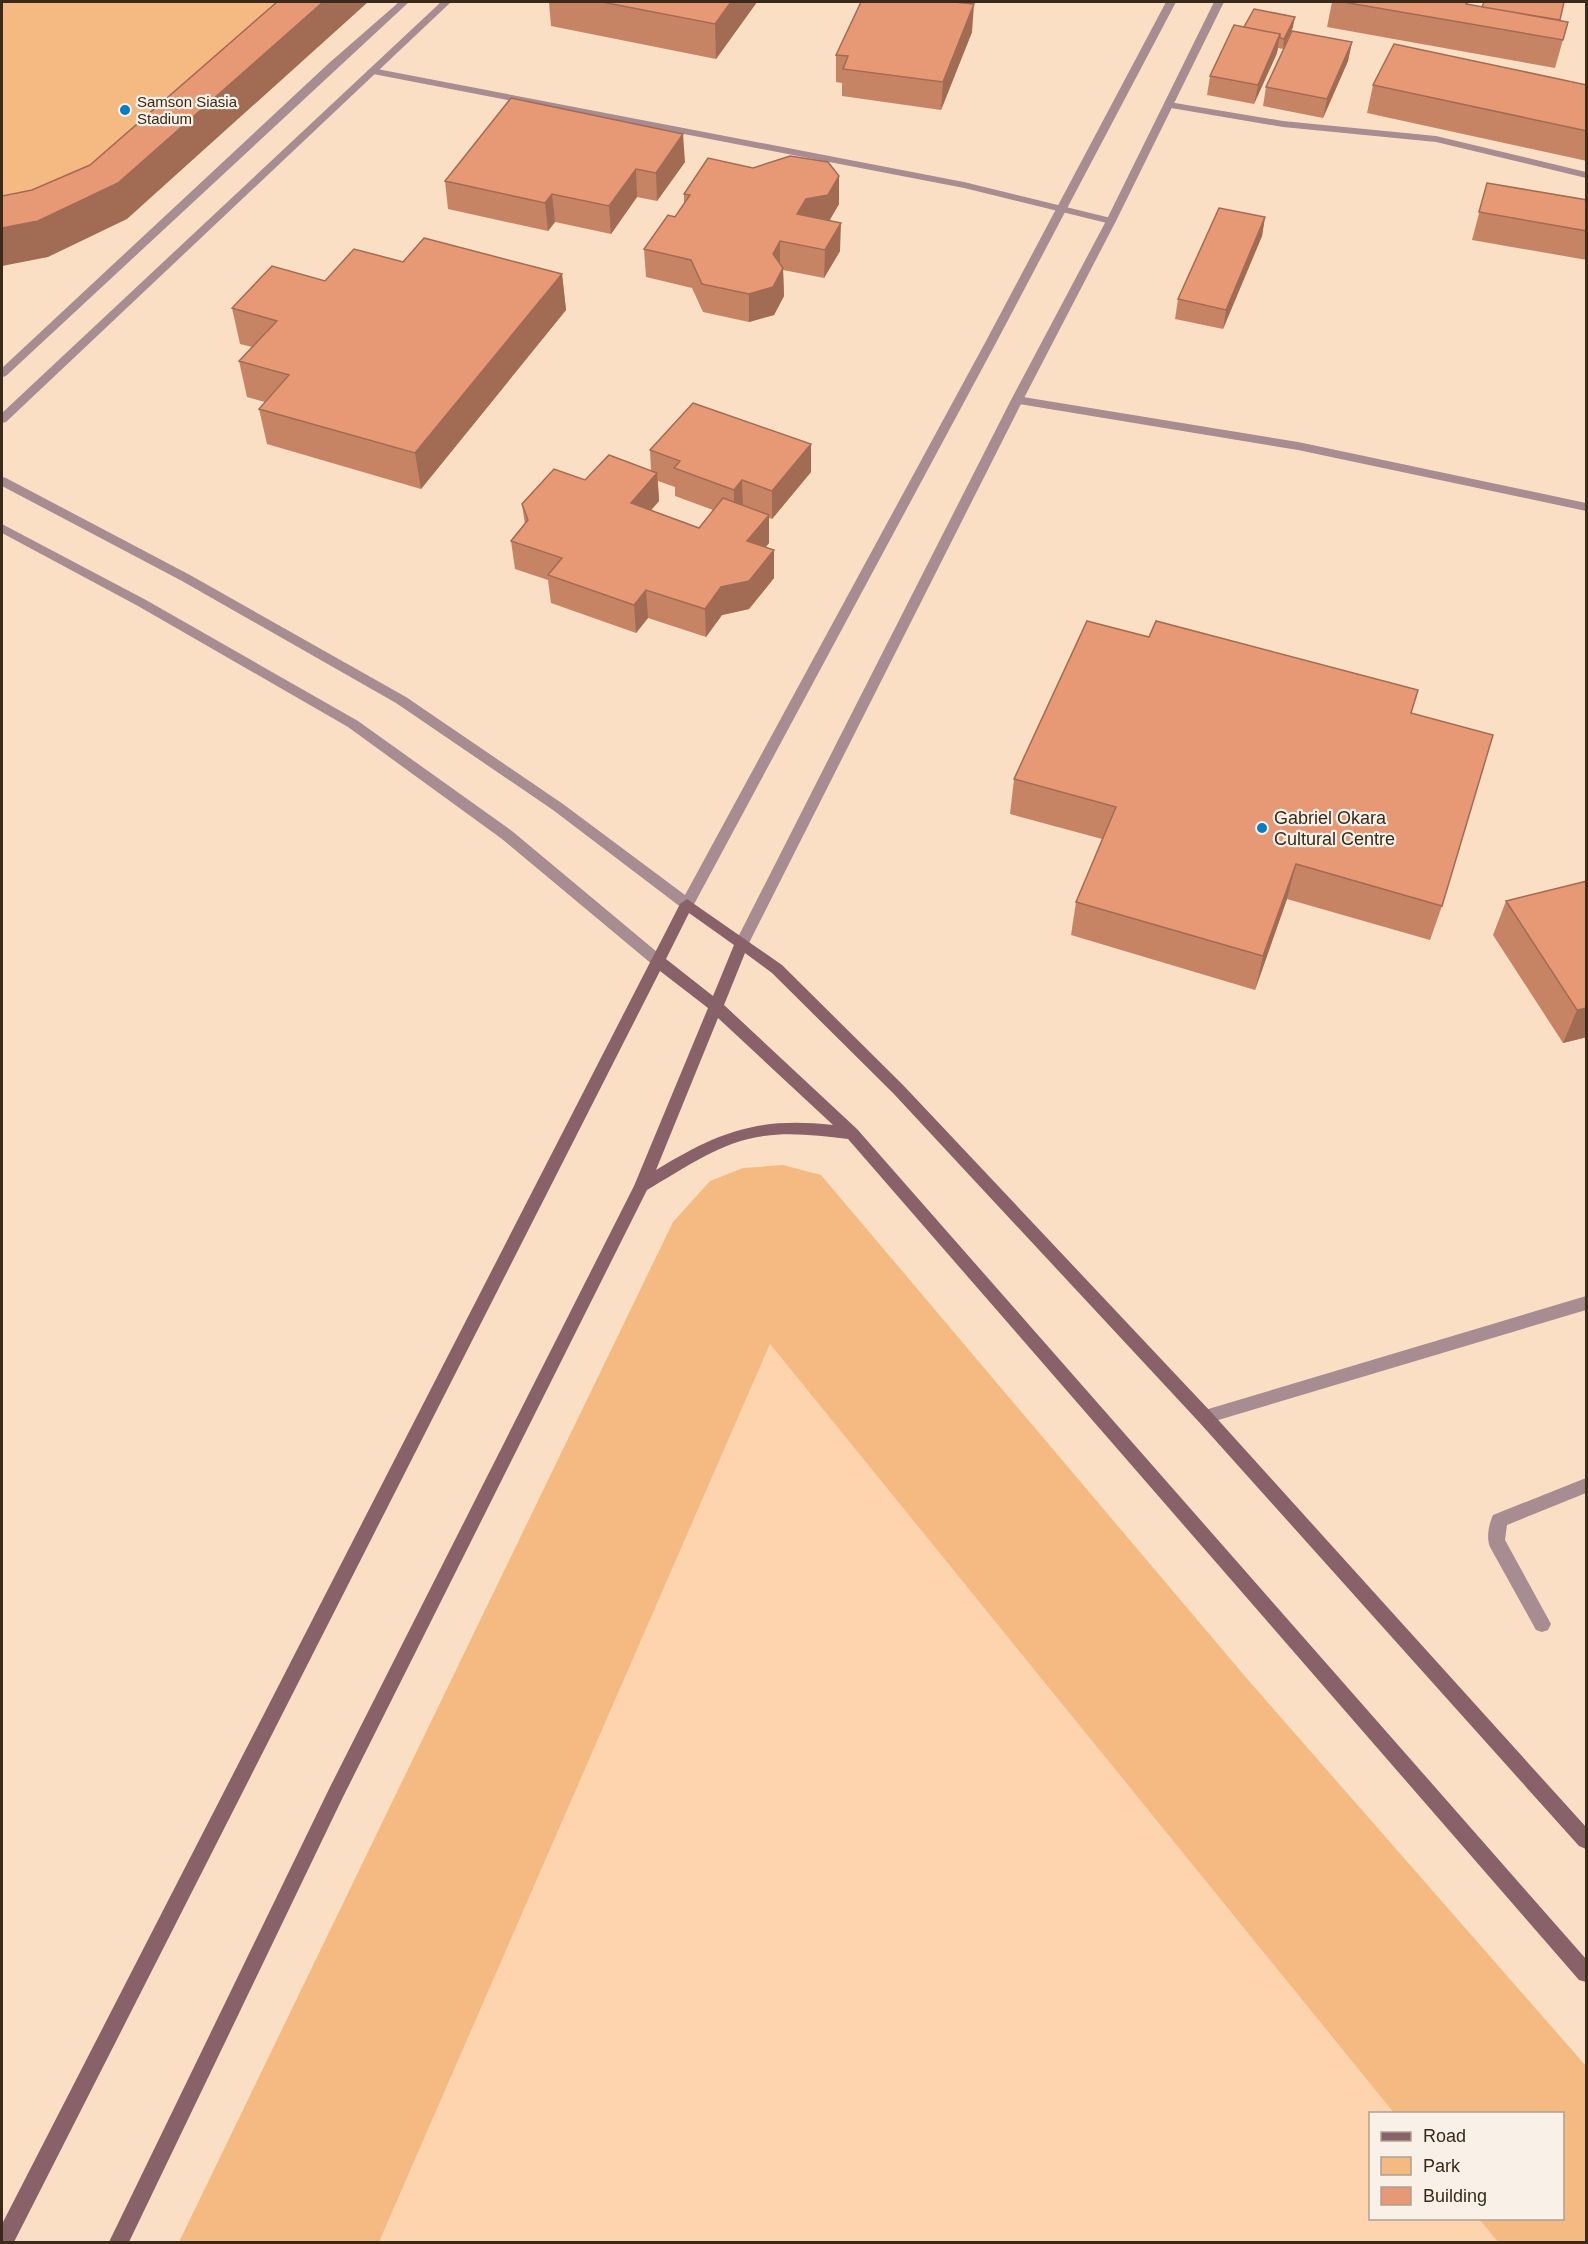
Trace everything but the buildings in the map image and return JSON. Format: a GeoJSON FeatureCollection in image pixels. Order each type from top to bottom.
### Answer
{"type":"FeatureCollection","features":[{"type":"Feature","properties":{"kind":"main road"},"geometry":{"type":"LineString","coordinates":[[3,2242],[687,904],[777,969],[898,1089],[1205,1417],[1587,1840]]}},
{"type":"Feature","properties":{"kind":"main road"},"geometry":{"type":"LineString","coordinates":[[119,2242],[336,1793],[642,1186],[742,943]]}},
{"type":"Feature","properties":{"kind":"main road"},"geometry":{"type":"LineString","coordinates":[[658,961],[715,1006],[777,1066],[852,1133],[1587,1973]]}},
{"type":"Feature","properties":{"kind":"main road"},"geometry":{"type":"LineString","coordinates":[[642,1186],[698,1152],[751,1132],[802,1128],[852,1133]]}},
{"type":"Feature","properties":{"kind":"street"},"geometry":{"type":"LineString","coordinates":[[2,374],[332,66],[404,2]]}},
{"type":"Feature","properties":{"kind":"street"},"geometry":{"type":"LineString","coordinates":[[2,420],[446,2]]}},
{"type":"Feature","properties":{"kind":"street"},"geometry":{"type":"LineString","coordinates":[[2,481],[186,578],[401,700],[558,807],[687,904],[851,597],[1064,208],[1171,2]]}},
{"type":"Feature","properties":{"kind":"street"},"geometry":{"type":"LineString","coordinates":[[742,943],[1017,399],[1111,221],[1219,2]]}},
{"type":"Feature","properties":{"kind":"street"},"geometry":{"type":"LineString","coordinates":[[372,71],[964,185],[1111,221]]}},
{"type":"Feature","properties":{"kind":"street"},"geometry":{"type":"LineString","coordinates":[[1169,105],[1283,124],[1436,139],[1587,175]]}},
{"type":"Feature","properties":{"kind":"street"},"geometry":{"type":"LineString","coordinates":[[1017,399],[1298,446],[1587,507]]}},
{"type":"Feature","properties":{"kind":"street"},"geometry":{"type":"LineString","coordinates":[[2,528],[142,603],[353,724],[507,835],[658,961]]}},
{"type":"Feature","properties":{"kind":"street"},"geometry":{"type":"LineString","coordinates":[[1205,1417],[1585,1306]]}},
{"type":"Feature","properties":{"kind":"street"},"geometry":{"type":"LineString","coordinates":[[1542,1624],[1496,1541],[1499,1520],[1587,1486]]}},
{"type":"Feature","properties":{"kind":"shaded area"},"geometry":{"type":"Polygon","coordinates":[[[770,1344],[1393,2112],[1369,2112],[1369,2220],[1480,2220],[1498,2242],[379,2242],[770,1344]]]}},
{"type":"Feature","properties":{"kind":"green space","name":"Samson Siasia Stadium"},"geometry":{"type":"Polygon","coordinates":[[[2,2],[368,2],[2,266],[2,2]]]}},
{"type":"Feature","properties":{"kind":"green space"},"geometry":{"type":"Polygon","coordinates":[[[783,1165],[821,1175],[1249,1681],[1586,2066],[1586,2242],[1498,2242],[1480,2220],[1564,2220],[1564,2112],[1393,2112],[770,1344],[379,2242],[179,2242],[673,1222],[710,1181],[743,1168],[783,1165]]]}},
{"type":"Feature","properties":{"kind":"place","name":"Samson Siasia Stadium"},"geometry":{"type":"Point","coordinates":[125,110]}},
{"type":"Feature","properties":{"kind":"place","name":"Gabriel Okara Cultural Centre"},"geometry":{"type":"Point","coordinates":[1262,828]}}]}
